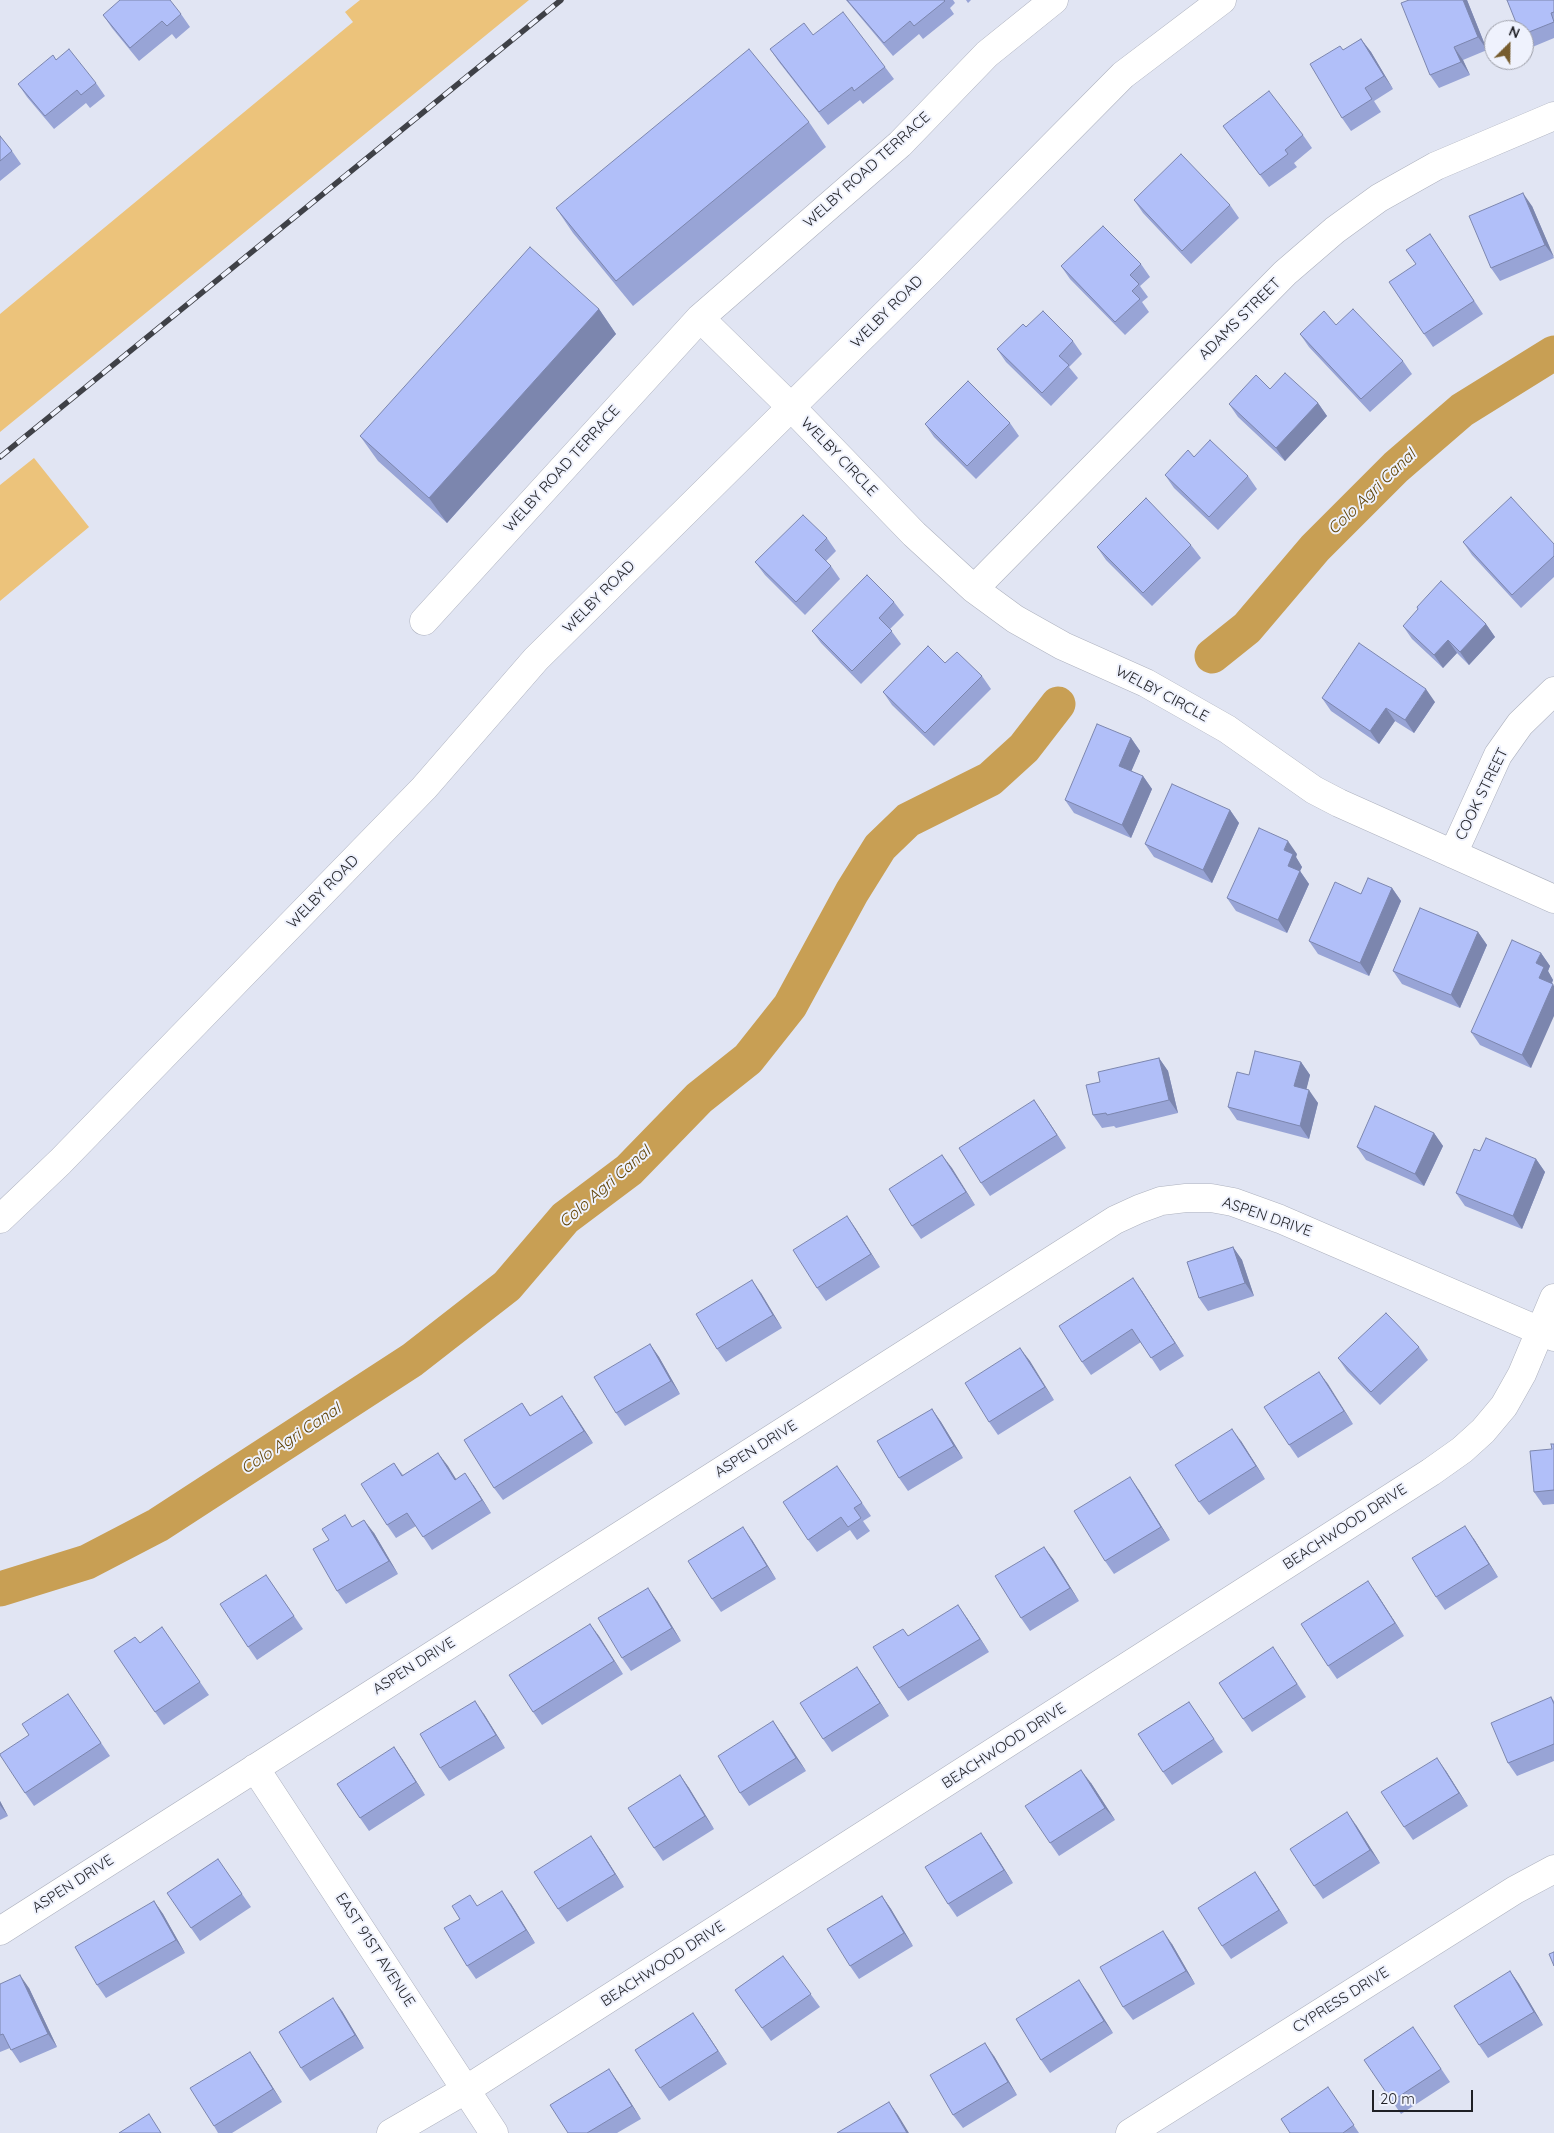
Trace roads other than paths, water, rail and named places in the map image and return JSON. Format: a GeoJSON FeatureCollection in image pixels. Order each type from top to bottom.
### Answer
{"type":"FeatureCollection","features":[{"type":"Feature","properties":{"kind":"street","name":"WELBY ROAD TERRACE"},"geometry":{"type":"LineString","coordinates":[[424,621],[700,318],[900,144],[987,54],[1054,0]]}},
{"type":"Feature","properties":{"kind":"street","name":"WELBY ROAD"},"geometry":{"type":"LineString","coordinates":[[0,1218],[60,1162],[424,788],[536,659],[791,408],[1123,75],[1222,0]]}},
{"type":"Feature","properties":{"kind":"street","name":"ADAMS STREET"},"geometry":{"type":"LineString","coordinates":[[974,589],[1286,273],[1335,230],[1379,198],[1436,166],[1554,116]]}},
{"type":"Feature","properties":{"kind":"street"},"geometry":{"type":"LineString","coordinates":[[700,318],[791,408]]}},
{"type":"Feature","properties":{"kind":"street","name":"WELBY CIRCLE"},"geometry":{"type":"LineString","coordinates":[[791,408],[914,534],[974,589],[1015,619],[1063,646],[1146,683],[1227,729],[1314,790],[1554,899]]}},
{"type":"Feature","properties":{"kind":"street","name":"COOK STREET"},"geometry":{"type":"LineString","coordinates":[[1453,854],[1498,755],[1520,724],[1554,690]]}},
{"type":"Feature","properties":{"kind":"street","name":"ASPEN DRIVE"},"geometry":{"type":"LineString","coordinates":[[0,1931],[1106,1225],[1139,1209],[1162,1201],[1186,1198],[1211,1198],[1233,1202],[1280,1219],[1547,1334]]}},
{"type":"Feature","properties":{"kind":"street","name":"BEACHWOOD DRIVE"},"geometry":{"type":"LineString","coordinates":[[390,2133],[467,2090],[1454,1456],[1483,1431],[1504,1406],[1547,1334],[1554,1298]]}},
{"type":"Feature","properties":{"kind":"street","name":"EAST 91ST AVENUE"},"geometry":{"type":"LineString","coordinates":[[255,1768],[494,2133]]}},
{"type":"Feature","properties":{"kind":"street","name":"CYPRESS DRIVE"},"geometry":{"type":"LineString","coordinates":[[1130,2133],[1515,1890],[1554,1870]]}},
{"type":"Feature","properties":{"kind":"waterway","name":"Colo Agri Canal"},"geometry":{"type":"LineString","coordinates":[[1212,656],[1247,628],[1315,548],[1396,467],[1462,410],[1554,353]]}},
{"type":"Feature","properties":{"kind":"waterway","name":"Colo Agri Canal"},"geometry":{"type":"LineString","coordinates":[[0,1589],[87,1562],[158,1525],[412,1360],[507,1286],[565,1218],[629,1170],[699,1098],[748,1059],[790,1006],[852,892],[880,847],[908,820],[990,779],[1024,748],[1058,704]]}},
{"type":"Feature","properties":{"kind":"railway"},"geometry":{"type":"LineString","coordinates":[[0,457],[561,0]]}}]}
